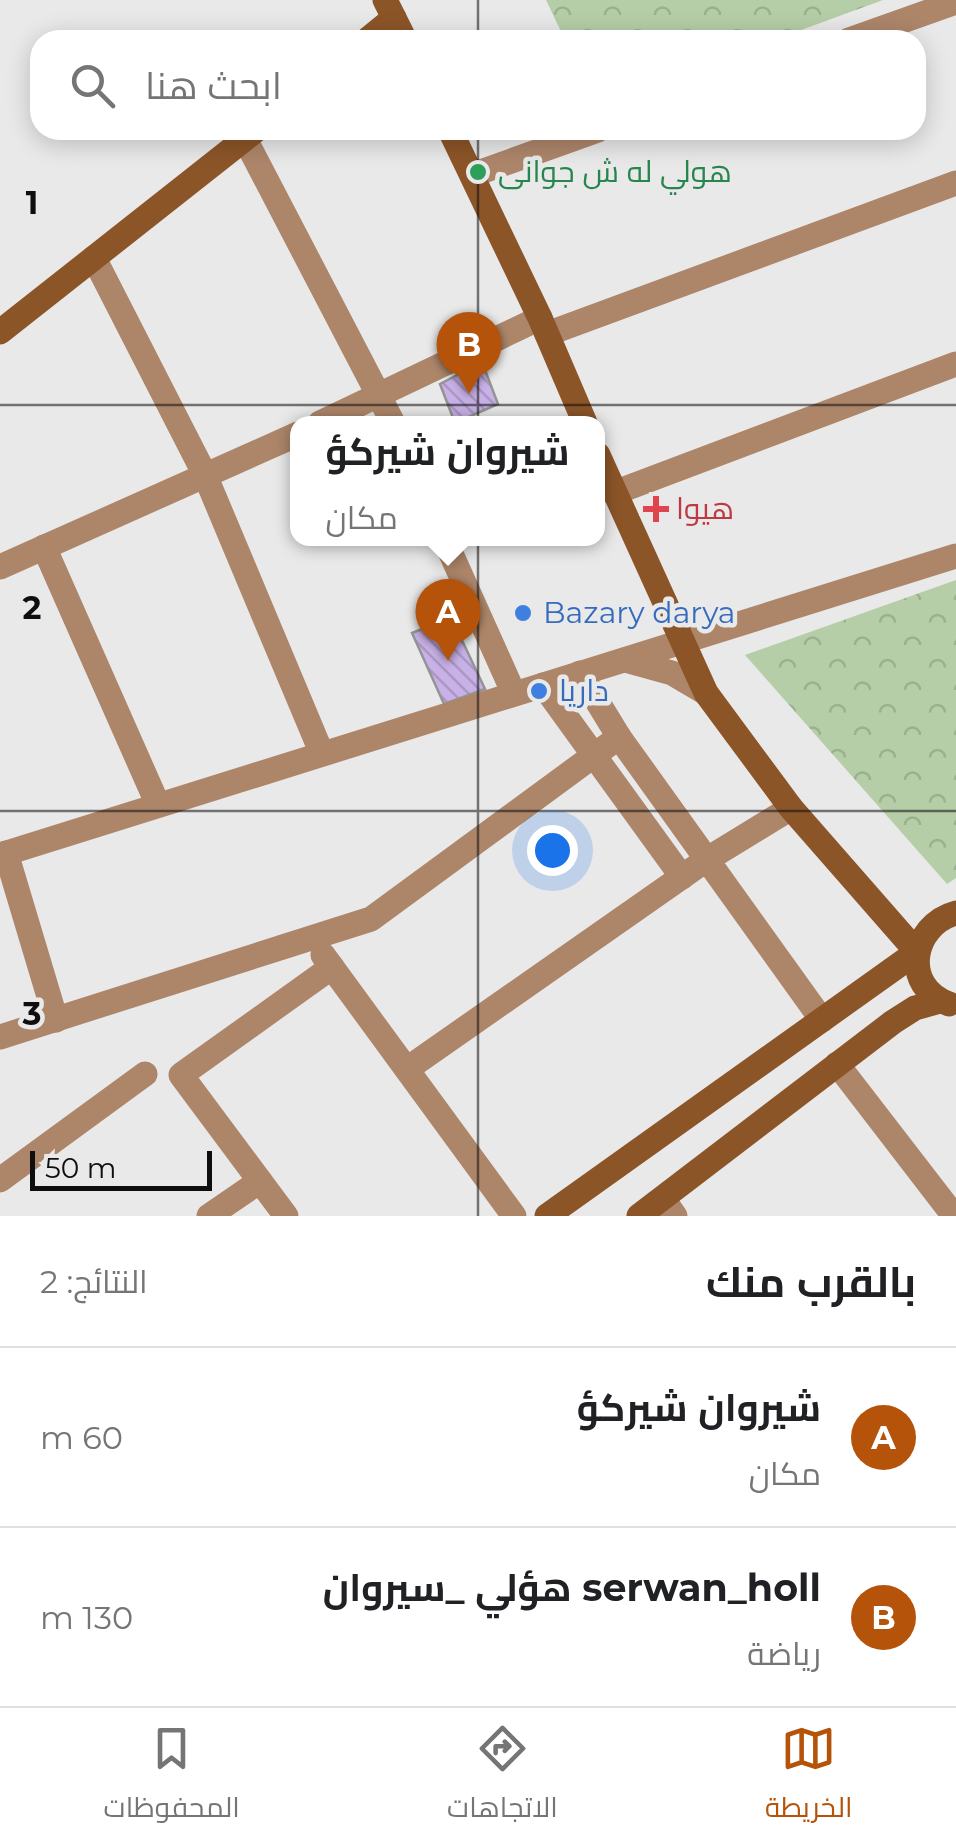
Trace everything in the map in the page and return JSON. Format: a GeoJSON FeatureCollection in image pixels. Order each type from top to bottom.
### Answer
{"type":"FeatureCollection","features":[{"type":"Feature","properties":{"kind":"main road"},"geometry":{"type":"LineString","coordinates":[[0,332],[243,140]]}},
{"type":"Feature","properties":{"kind":"main road"},"geometry":{"type":"LineString","coordinates":[[455,140],[544,326],[582,416]]}},
{"type":"Feature","properties":{"kind":"main road"},"geometry":{"type":"LineString","coordinates":[[605,471],[706,692],[791,808],[917,952],[921,980],[948,1004]]}},
{"type":"Feature","properties":{"kind":"main road"},"geometry":{"type":"LineString","coordinates":[[547,1216],[917,952],[928,928],[956,913]]}},
{"type":"Feature","properties":{"kind":"main road"},"geometry":{"type":"LineString","coordinates":[[640,1216],[669,1208],[837,1064],[904,1014],[948,1004]]}},
{"type":"Feature","properties":{"kind":"street"},"geometry":{"type":"LineString","coordinates":[[877,30],[956,2]]}},
{"type":"Feature","properties":{"kind":"street"},"geometry":{"type":"LineString","coordinates":[[254,140],[389,416]]}},
{"type":"Feature","properties":{"kind":"street"},"geometry":{"type":"LineString","coordinates":[[472,175],[570,140]]}},
{"type":"Feature","properties":{"kind":"street"},"geometry":{"type":"LineString","coordinates":[[337,416],[544,326],[956,183]]}},
{"type":"Feature","properties":{"kind":"street"},"geometry":{"type":"LineString","coordinates":[[94,258],[205,475],[322,754]]}},
{"type":"Feature","properties":{"kind":"street"},"geometry":{"type":"LineString","coordinates":[[614,492],[956,364]]}},
{"type":"Feature","properties":{"kind":"street"},"geometry":{"type":"LineString","coordinates":[[0,567],[290,438]]}},
{"type":"Feature","properties":{"kind":"street"},"geometry":{"type":"LineString","coordinates":[[448,546],[514,694]]}},
{"type":"Feature","properties":{"kind":"street"},"geometry":{"type":"LineString","coordinates":[[44,548],[158,805]]}},
{"type":"Feature","properties":{"kind":"street"},"geometry":{"type":"LineString","coordinates":[[56,1020],[3,854],[956,556]]}},
{"type":"Feature","properties":{"kind":"street"},"geometry":{"type":"LineString","coordinates":[[625,660],[672,673],[706,692]]}},
{"type":"Feature","properties":{"kind":"street"},"geometry":{"type":"LineString","coordinates":[[580,674],[618,737],[822,1020]]}},
{"type":"Feature","properties":{"kind":"street"},"geometry":{"type":"LineString","coordinates":[[543,685],[682,877]]}},
{"type":"Feature","properties":{"kind":"street"},"geometry":{"type":"LineString","coordinates":[[0,1037],[372,918],[618,737]]}},
{"type":"Feature","properties":{"kind":"street"},"geometry":{"type":"LineString","coordinates":[[406,1069],[706,860],[791,808]]}},
{"type":"Feature","properties":{"kind":"street"},"geometry":{"type":"LineString","coordinates":[[311,938],[514,1216]]}},
{"type":"Feature","properties":{"kind":"street"},"geometry":{"type":"LineString","coordinates":[[286,1216],[181,1074],[332,967]]}},
{"type":"Feature","properties":{"kind":"street"},"geometry":{"type":"LineString","coordinates":[[837,1064],[952,1215]]}},
{"type":"Feature","properties":{"kind":"street"},"geometry":{"type":"LineString","coordinates":[[0,1147],[7,1175],[145,1074]]}},
{"type":"Feature","properties":{"kind":"street"},"geometry":{"type":"LineString","coordinates":[[209,1216],[260,1180]]}},
{"type":"Feature","properties":{"kind":"green space"},"geometry":{"type":"Polygon","coordinates":[[[546,0],[883,0],[801,30],[560,30],[546,0]]]}},
{"type":"Feature","properties":{"kind":"green space"},"geometry":{"type":"Polygon","coordinates":[[[956,580],[956,878],[947,884],[745,655],[956,580]]]}},
{"type":"Feature","properties":{"kind":"building"},"geometry":{"type":"Polygon","coordinates":[[[482,362],[498,404],[471,416],[452,416],[440,384],[482,362]]]}},
{"type":"Feature","properties":{"kind":"building"},"geometry":{"type":"Polygon","coordinates":[[[451,617],[485,689],[444,704],[412,633],[451,617]]]}},
{"type":"Feature","properties":{"kind":"place","name":"هولي له ش جوانى"},"geometry":{"type":"Point","coordinates":[478,172]}},
{"type":"Feature","properties":{"kind":"place","name":"serwan_holl هؤلي _سيروان"},"geometry":{"type":"Point","coordinates":[469,394]}},
{"type":"Feature","properties":{"kind":"place","name":"هیوا"},"geometry":{"type":"Point","coordinates":[656,509]}},
{"type":"Feature","properties":{"kind":"place","name":"Bazary darya"},"geometry":{"type":"Point","coordinates":[523,613]}},
{"type":"Feature","properties":{"kind":"place","name":"شيروان شيركؤ"},"geometry":{"type":"Point","coordinates":[448,661]}},
{"type":"Feature","properties":{"kind":"place","name":"داريا"},"geometry":{"type":"Point","coordinates":[539,691]}}]}
